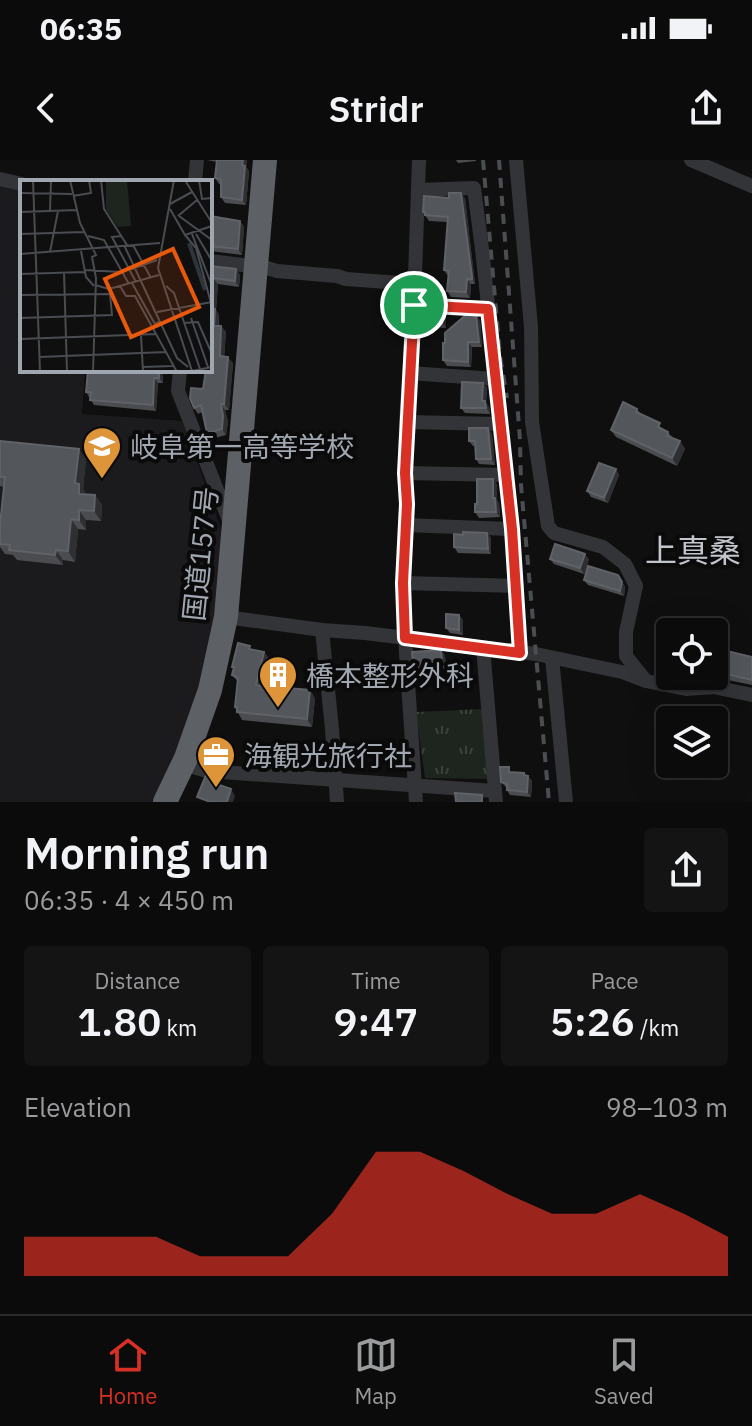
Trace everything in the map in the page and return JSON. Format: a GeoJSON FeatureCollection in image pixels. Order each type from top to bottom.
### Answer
{"type":"FeatureCollection","features":[{"type":"Feature","properties":{"kind":"highway","name":"国道157号"},"geometry":{"type":"LineString","coordinates":[[179,802],[196,768],[222,693],[232,618],[262,267],[265,160]]}},
{"type":"Feature","properties":{"kind":"highway","name":"国道157号"},"geometry":{"type":"LineString","coordinates":[[165,802],[186,758],[232,618],[233,528],[277,160]]}},
{"type":"Feature","properties":{"kind":"street"},"geometry":{"type":"LineString","coordinates":[[195,180],[197,160]]}},
{"type":"Feature","properties":{"kind":"street"},"geometry":{"type":"LineString","coordinates":[[416,802],[403,583],[407,504],[406,422],[419,160]]}},
{"type":"Feature","properties":{"kind":"street"},"geometry":{"type":"LineString","coordinates":[[516,160],[531,327],[532,422],[548,526],[554,533],[603,547],[625,564],[636,586],[626,632],[626,656],[646,681]]}},
{"type":"Feature","properties":{"kind":"street"},"geometry":{"type":"LineString","coordinates":[[691,160],[752,186]]}},
{"type":"Feature","properties":{"kind":"street"},"geometry":{"type":"LineString","coordinates":[[0,179],[20,184]]}},
{"type":"Feature","properties":{"kind":"street"},"geometry":{"type":"LineString","coordinates":[[418,190],[474,188],[512,529],[520,653]]}},
{"type":"Feature","properties":{"kind":"street"},"geometry":{"type":"LineString","coordinates":[[212,261],[346,279],[414,284]]}},
{"type":"Feature","properties":{"kind":"street"},"geometry":{"type":"LineString","coordinates":[[414,305],[488,309]]}},
{"type":"Feature","properties":{"kind":"street"},"geometry":{"type":"LineString","coordinates":[[180,372],[178,391],[233,528]]}},
{"type":"Feature","properties":{"kind":"street"},"geometry":{"type":"LineString","coordinates":[[409,373],[495,379]]}},
{"type":"Feature","properties":{"kind":"street"},"geometry":{"type":"LineString","coordinates":[[406,422],[500,424]]}},
{"type":"Feature","properties":{"kind":"street"},"geometry":{"type":"LineString","coordinates":[[405,473],[506,475]]}},
{"type":"Feature","properties":{"kind":"street"},"geometry":{"type":"LineString","coordinates":[[405,525],[512,529]]}},
{"type":"Feature","properties":{"kind":"street"},"geometry":{"type":"LineString","coordinates":[[403,583],[517,586]]}},
{"type":"Feature","properties":{"kind":"street"},"geometry":{"type":"LineString","coordinates":[[232,618],[536,654],[686,689],[713,687],[752,695]]}},
{"type":"Feature","properties":{"kind":"street"},"geometry":{"type":"LineString","coordinates":[[322,630],[337,802]]}},
{"type":"Feature","properties":{"kind":"street"},"geometry":{"type":"LineString","coordinates":[[196,768],[415,785],[496,796],[483,647]]}},
{"type":"Feature","properties":{"kind":"street"},"geometry":{"type":"LineString","coordinates":[[552,658],[568,801]]}},
{"type":"Feature","properties":{"kind":"shaded area","name":"岐阜第一高等学校"},"geometry":{"type":"Polygon","coordinates":[[[0,186],[20,190],[20,372],[85,372],[82,414],[183,421],[224,538],[217,608],[200,690],[156,802],[0,802],[0,186]]]}},
{"type":"Feature","properties":{"kind":"green space"},"geometry":{"type":"Polygon","coordinates":[[[482,709],[491,779],[425,778],[416,712],[482,709]]]}},
{"type":"Feature","properties":{"kind":"building"},"geometry":{"type":"Polygon","coordinates":[[[217,160],[243,160],[242,200],[221,197],[221,179],[215,178],[217,160]]]}},
{"type":"Feature","properties":{"kind":"building"},"geometry":{"type":"Polygon","coordinates":[[[449,193],[461,193],[472,277],[467,279],[466,292],[447,291],[449,271],[444,270],[448,217],[425,215],[423,212],[424,196],[449,198],[449,193]]]}},
{"type":"Feature","properties":{"kind":"building"},"geometry":{"type":"Polygon","coordinates":[[[212,216],[240,221],[238,249],[212,246],[212,216]]]}},
{"type":"Feature","properties":{"kind":"building"},"geometry":{"type":"Polygon","coordinates":[[[212,266],[236,269],[235,281],[213,278],[212,308],[212,266]]]}},
{"type":"Feature","properties":{"kind":"building"},"geometry":{"type":"Polygon","coordinates":[[[212,308],[215,309],[214,326],[221,326],[220,356],[228,357],[224,404],[221,404],[222,429],[207,433],[201,405],[194,408],[190,398],[191,388],[203,389],[206,372],[212,372],[212,308]]]}},
{"type":"Feature","properties":{"kind":"building"},"geometry":{"type":"Polygon","coordinates":[[[426,310],[443,311],[442,322],[425,322],[426,310]]]}},
{"type":"Feature","properties":{"kind":"building"},"geometry":{"type":"Polygon","coordinates":[[[468,313],[476,315],[479,342],[468,342],[468,362],[443,360],[445,333],[468,313]]]}},
{"type":"Feature","properties":{"kind":"building"},"geometry":{"type":"Polygon","coordinates":[[[88,372],[159,372],[159,378],[154,378],[153,405],[90,400],[91,392],[86,392],[88,372]]]}},
{"type":"Feature","properties":{"kind":"building"},"geometry":{"type":"Polygon","coordinates":[[[462,382],[483,383],[482,401],[485,401],[486,408],[461,408],[462,382]]]}},
{"type":"Feature","properties":{"kind":"building"},"geometry":{"type":"Polygon","coordinates":[[[623,402],[660,423],[658,427],[668,432],[667,436],[680,441],[672,458],[611,430],[623,402]]]}},
{"type":"Feature","properties":{"kind":"building"},"geometry":{"type":"Polygon","coordinates":[[[469,428],[488,428],[491,459],[476,459],[475,441],[469,441],[469,428]]]}},
{"type":"Feature","properties":{"kind":"building"},"geometry":{"type":"Polygon","coordinates":[[[0,441],[79,449],[75,483],[79,484],[79,494],[95,495],[94,511],[79,510],[79,520],[71,519],[68,551],[56,550],[55,555],[9,550],[10,545],[0,544],[5,477],[0,477],[0,441]]]}},
{"type":"Feature","properties":{"kind":"building"},"geometry":{"type":"Polygon","coordinates":[[[599,463],[616,469],[604,498],[587,491],[599,463]]]}},
{"type":"Feature","properties":{"kind":"building"},"geometry":{"type":"Polygon","coordinates":[[[477,479],[493,479],[496,512],[475,512],[477,479]]]}},
{"type":"Feature","properties":{"kind":"building"},"geometry":{"type":"Polygon","coordinates":[[[463,532],[487,533],[488,549],[454,547],[454,534],[463,535],[463,532]]]}},
{"type":"Feature","properties":{"kind":"building"},"geometry":{"type":"Polygon","coordinates":[[[555,544],[585,554],[580,568],[550,559],[555,544]]]}},
{"type":"Feature","properties":{"kind":"building"},"geometry":{"type":"Polygon","coordinates":[[[588,566],[618,575],[622,582],[620,591],[584,580],[588,566]]]}},
{"type":"Feature","properties":{"kind":"building"},"geometry":{"type":"Polygon","coordinates":[[[446,614],[459,615],[459,630],[446,628],[446,614]]]}},
{"type":"Feature","properties":{"kind":"building"},"geometry":{"type":"Polygon","coordinates":[[[238,643],[264,652],[256,685],[287,691],[287,688],[310,690],[307,719],[237,712],[238,678],[232,675],[232,667],[238,643]]]}},
{"type":"Feature","properties":{"kind":"building"},"geometry":{"type":"Polygon","coordinates":[[[441,650],[442,663],[413,664],[412,652],[441,650]]]}},
{"type":"Feature","properties":{"kind":"building"},"geometry":{"type":"Polygon","coordinates":[[[728,651],[752,657],[752,680],[728,674],[728,651]]]}},
{"type":"Feature","properties":{"kind":"building"},"geometry":{"type":"Polygon","coordinates":[[[500,767],[509,767],[509,772],[528,776],[527,792],[507,790],[507,784],[501,782],[500,767]]]}},
{"type":"Feature","properties":{"kind":"building","name":"海観光旅行社"},"geometry":{"type":"Polygon","coordinates":[[[206,775],[221,780],[219,785],[231,789],[227,802],[208,802],[197,797],[206,775]]]}},
{"type":"Feature","properties":{"kind":"building"},"geometry":{"type":"Polygon","coordinates":[[[455,793],[482,795],[482,802],[456,802],[455,793]]]}},
{"type":"Feature","properties":{"kind":"railway"},"geometry":{"type":"LineString","coordinates":[[483,160],[500,356],[507,398]]}},
{"type":"Feature","properties":{"kind":"railway"},"geometry":{"type":"LineString","coordinates":[[499,160],[521,485],[549,802]]}},
{"type":"Feature","properties":{"kind":"place","name":"岐阜第一高等学校"},"geometry":{"type":"Point","coordinates":[102,480]}},
{"type":"Feature","properties":{"kind":"place","name":"橋本整形外科"},"geometry":{"type":"Point","coordinates":[278,709]}},
{"type":"Feature","properties":{"kind":"place","name":"海観光旅行社"},"geometry":{"type":"Point","coordinates":[216,789]}},
{"type":"Feature","properties":{"kind":"district","name":"上真桑"},"geometry":{"type":"Point","coordinates":[693,550]}},
{"type":"Feature","properties":{"kind":"route"},"geometry":{"type":"LineString","coordinates":[[414,305],[488,309],[512,529],[520,653],[405,638],[406,422],[414,305]]}}]}
